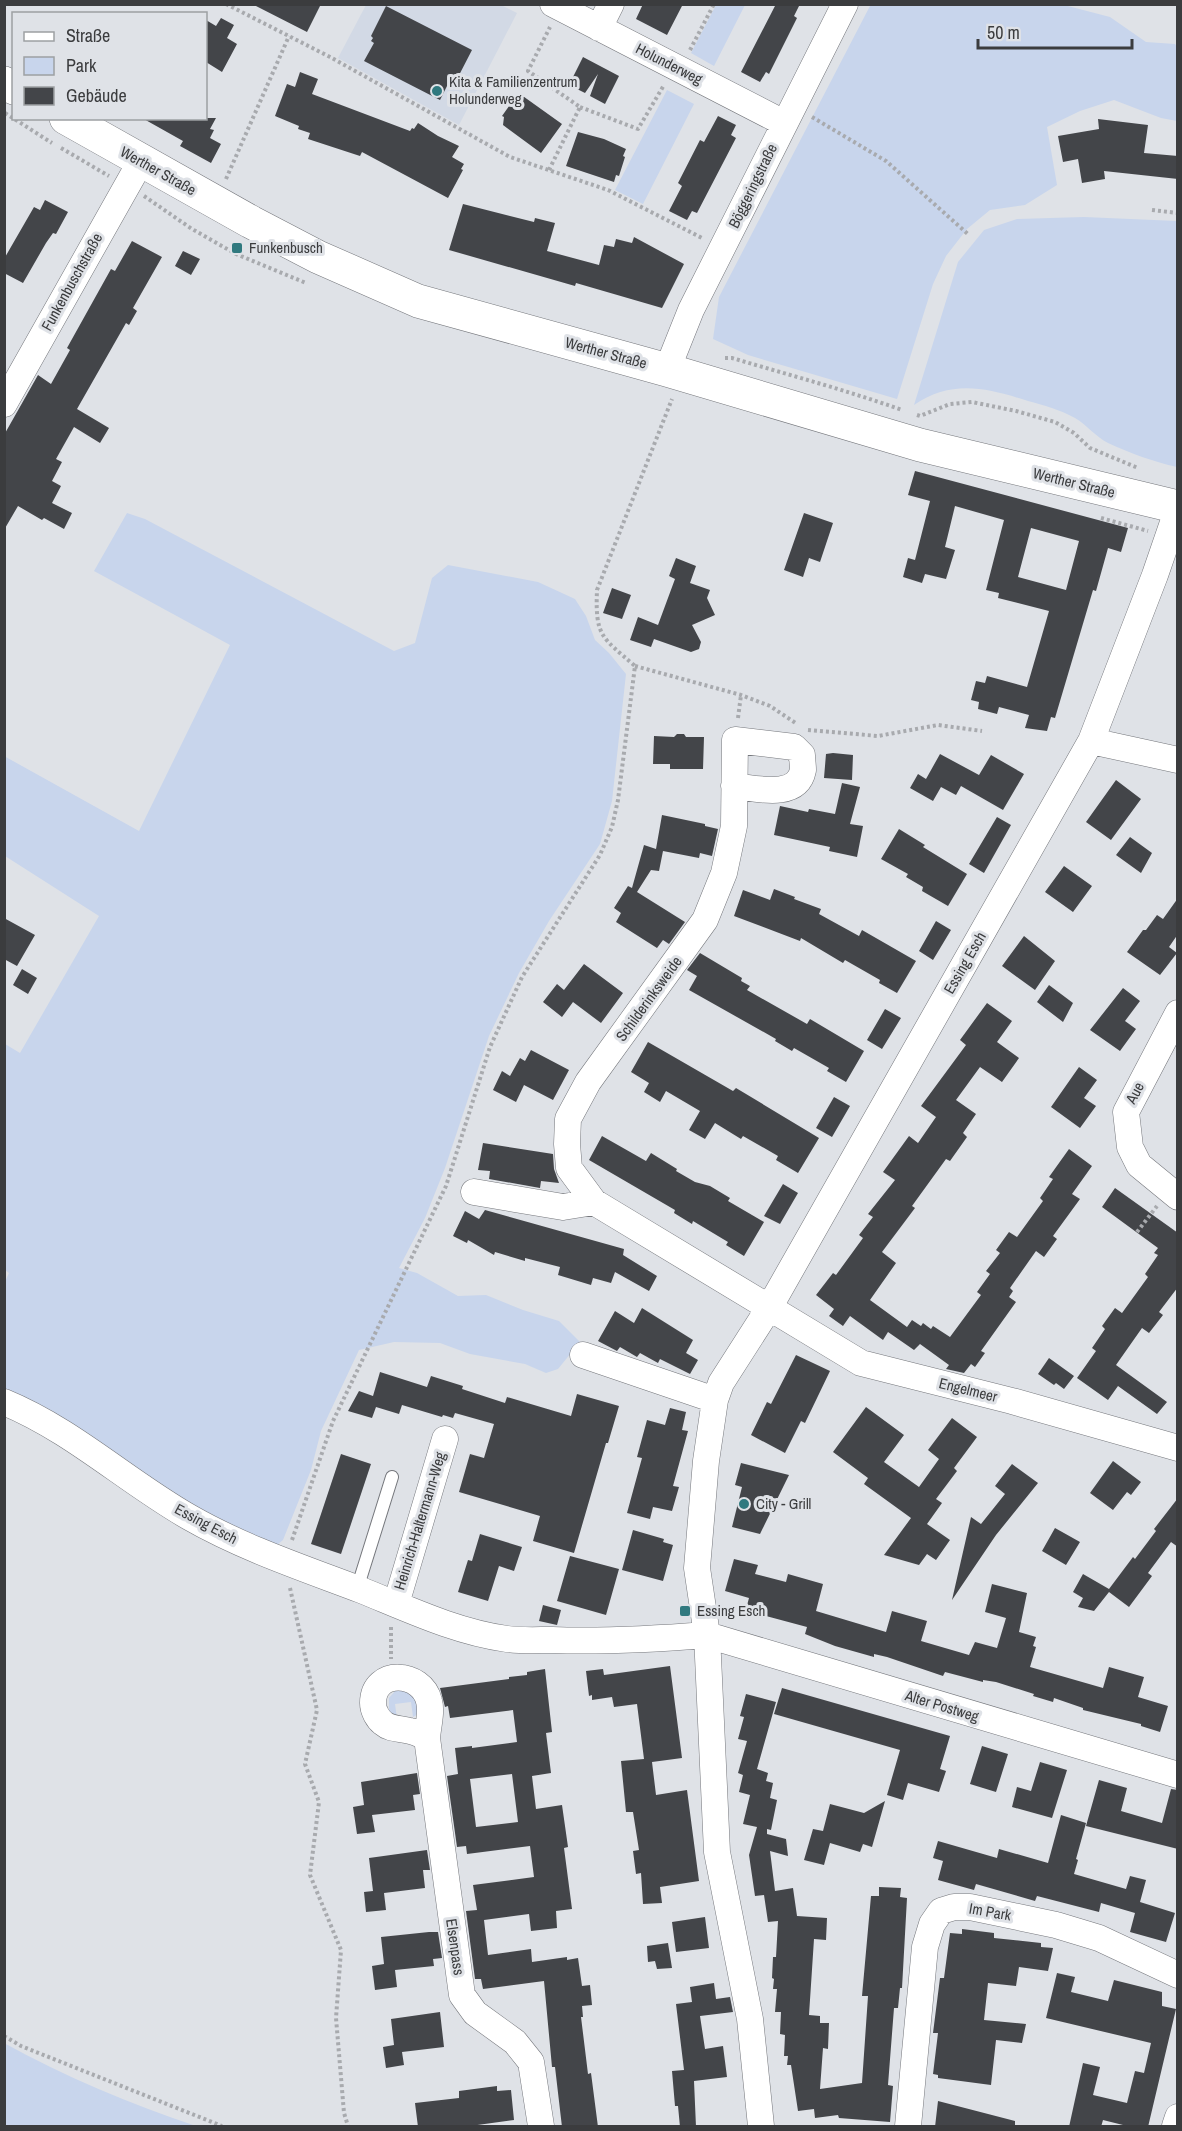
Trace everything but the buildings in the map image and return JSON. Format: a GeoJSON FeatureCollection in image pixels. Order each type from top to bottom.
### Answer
{"type":"FeatureCollection","features":[{"type":"Feature","properties":{"kind":"main road","name":"Werther Straße"},"geometry":{"type":"LineString","coordinates":[[69,120],[318,257],[418,301],[669,385],[1178,507]]}},
{"type":"Feature","properties":{"kind":"street"},"geometry":{"type":"LineString","coordinates":[[599,28],[610,4]]}},
{"type":"Feature","properties":{"kind":"street","name":"Böggeringstraße"},"geometry":{"type":"LineString","coordinates":[[669,385],[691,310],[845,4]]}},
{"type":"Feature","properties":{"kind":"street","name":"Holunderweg"},"geometry":{"type":"LineString","coordinates":[[556,6],[677,68],[788,115]]}},
{"type":"Feature","properties":{"kind":"street","name":"Funkenbuschstraße"},"geometry":{"type":"LineString","coordinates":[[4,404],[141,161]]}},
{"type":"Feature","properties":{"kind":"street","name":"Essing Esch"},"geometry":{"type":"LineString","coordinates":[[761,2127],[750,2019],[717,1852],[707,1635],[697,1568],[706,1461],[715,1400],[721,1383],[769,1308],[1091,741],[1155,575],[1178,507]]}},
{"type":"Feature","properties":{"kind":"street"},"geometry":{"type":"LineString","coordinates":[[1091,741],[1178,760]]}},
{"type":"Feature","properties":{"kind":"street","name":"Schilderinksweide"},"geometry":{"type":"LineString","coordinates":[[734,786],[734,826],[724,873],[705,920],[588,1082],[568,1119],[567,1144],[569,1168],[594,1202],[769,1308]]}},
{"type":"Feature","properties":{"kind":"street","name":"Aue"},"geometry":{"type":"LineString","coordinates":[[1173,1193],[1139,1165],[1130,1147],[1125,1112],[1178,1013]]}},
{"type":"Feature","properties":{"kind":"street"},"geometry":{"type":"LineString","coordinates":[[474,1192],[563,1207],[594,1202]]}},
{"type":"Feature","properties":{"kind":"street","name":"Engelmeer"},"geometry":{"type":"LineString","coordinates":[[769,1308],[861,1363],[1012,1401],[1178,1448]]}},
{"type":"Feature","properties":{"kind":"street"},"geometry":{"type":"LineString","coordinates":[[584,1355],[715,1400]]}},
{"type":"Feature","properties":{"kind":"street","name":"Essing Esch"},"geometry":{"type":"LineString","coordinates":[[4,1402],[33,1414],[62,1431],[189,1517],[239,1543],[470,1632],[508,1639],[639,1640],[707,1635]]}},
{"type":"Feature","properties":{"kind":"street","name":"Heinrich-Haltermann-Weg"},"geometry":{"type":"LineString","coordinates":[[396,1604],[445,1439]]}},
{"type":"Feature","properties":{"kind":"street","name":"Alter Postweg"},"geometry":{"type":"LineString","coordinates":[[707,1635],[1178,1775]]}},
{"type":"Feature","properties":{"kind":"street"},"geometry":{"type":"LineString","coordinates":[[395,1677],[379,1685],[374,1694],[373,1706],[376,1715],[391,1728],[408,1730],[427,1738]]}},
{"type":"Feature","properties":{"kind":"street","name":"Elsenpass"},"geometry":{"type":"LineString","coordinates":[[395,1677],[415,1681],[423,1688],[429,1701],[427,1738],[462,1995],[475,2013],[515,2042],[531,2062],[541,2127]]}},
{"type":"Feature","properties":{"kind":"street","name":"Im Park"},"geometry":{"type":"LineString","coordinates":[[908,2127],[925,1947],[932,1924],[941,1911],[954,1907],[970,1907],[1056,1925],[1100,1938],[1178,1976]]}},
{"type":"Feature","properties":{"kind":"street"},"geometry":{"type":"LineString","coordinates":[[1175,2127],[1178,2117]]}},
{"type":"Feature","properties":{"kind":"lane"},"geometry":{"type":"LineString","coordinates":[[357,1589],[392,1477]]}},
{"type":"Feature","properties":{"kind":"path"},"geometry":{"type":"LineString","coordinates":[[226,4],[510,157],[609,190],[722,250]]}},
{"type":"Feature","properties":{"kind":"path"},"geometry":{"type":"LineString","coordinates":[[556,6],[528,71],[580,107],[638,129],[714,4]]}},
{"type":"Feature","properties":{"kind":"path"},"geometry":{"type":"LineString","coordinates":[[226,180],[289,36]]}},
{"type":"Feature","properties":{"kind":"path"},"geometry":{"type":"LineString","coordinates":[[549,170],[580,107]]}},
{"type":"Feature","properties":{"kind":"path"},"geometry":{"type":"LineString","coordinates":[[788,115],[886,161],[969,235]]}},
{"type":"Feature","properties":{"kind":"path"},"geometry":{"type":"LineString","coordinates":[[216,174],[235,185]]}},
{"type":"Feature","properties":{"kind":"path"},"geometry":{"type":"LineString","coordinates":[[1152,210],[1178,213]]}},
{"type":"Feature","properties":{"kind":"path"},"geometry":{"type":"LineString","coordinates":[[715,358],[732,358],[904,410]]}},
{"type":"Feature","properties":{"kind":"path"},"geometry":{"type":"LineString","coordinates":[[669,385],[597,590],[596,618],[604,639],[635,666],[741,695],[770,706],[804,729],[878,736],[938,726],[982,731]]}},
{"type":"Feature","properties":{"kind":"path"},"geometry":{"type":"LineString","coordinates":[[912,413],[920,416],[950,404],[972,402],[1016,411],[1054,422],[1074,433],[1090,448],[1143,471]]}},
{"type":"Feature","properties":{"kind":"path"},"geometry":{"type":"LineString","coordinates":[[348,2127],[344,2113],[336,2018],[341,1950],[310,1875],[319,1802],[305,1764],[317,1710],[284,1561],[333,1421],[446,1186],[490,1047],[522,977],[600,855],[612,827],[618,800],[635,666]]}},
{"type":"Feature","properties":{"kind":"path"},"geometry":{"type":"LineString","coordinates":[[1137,1232],[1173,1193]]}},
{"type":"Feature","properties":{"kind":"path"},"geometry":{"type":"LineString","coordinates":[[395,1677],[392,1662],[391,1618],[396,1604]]}},
{"type":"Feature","properties":{"kind":"path"},"geometry":{"type":"LineString","coordinates":[[4,2036],[21,2046],[222,2127]]}},
{"type":"Feature","properties":{"kind":"shaded area","name":"Kita & Familienzentrum Holunderweg"},"geometry":{"type":"Polygon","coordinates":[[[366,5],[501,5],[517,13],[459,125],[338,58],[366,5]]]}},
{"type":"Feature","properties":{"kind":"green space"},"geometry":{"type":"Polygon","coordinates":[[[871,4],[1064,5],[1110,17],[1146,42],[1175,44],[1177,47],[1177,121],[1161,118],[1114,100],[1080,111],[1047,127],[1057,185],[1025,205],[990,210],[967,229],[946,256],[933,284],[897,399],[748,355],[713,339],[719,297],[871,4]]]}},
{"type":"Feature","properties":{"kind":"green space"},"geometry":{"type":"Polygon","coordinates":[[[716,5],[745,5],[714,66],[691,53],[716,5]]]}},
{"type":"Feature","properties":{"kind":"green space"},"geometry":{"type":"Polygon","coordinates":[[[667,90],[694,104],[643,204],[615,190],[667,90]]]}},
{"type":"Feature","properties":{"kind":"green space"},"geometry":{"type":"Polygon","coordinates":[[[1084,217],[1177,221],[1177,467],[1142,457],[1108,443],[1079,421],[1064,413],[998,392],[970,388],[956,389],[928,397],[914,405],[958,262],[984,230],[1017,219],[1084,217]]]}},
{"type":"Feature","properties":{"kind":"green space"},"geometry":{"type":"Polygon","coordinates":[[[127,513],[145,519],[394,651],[415,643],[432,578],[448,565],[538,582],[575,599],[586,616],[595,640],[626,674],[612,801],[600,844],[549,921],[519,973],[489,1036],[445,1168],[425,1218],[399,1268],[417,1273],[458,1296],[486,1295],[559,1321],[580,1342],[558,1369],[546,1373],[525,1364],[470,1354],[440,1343],[394,1342],[359,1350],[321,1431],[311,1470],[283,1540],[272,1549],[257,1544],[5,1391],[4,1284],[9,1273],[4,1269],[5,1044],[20,1053],[99,916],[5,856],[4,756],[139,831],[230,645],[94,571],[127,513]]]}},
{"type":"Feature","properties":{"kind":"green space"},"geometry":{"type":"Polygon","coordinates":[[[405,1690],[420,1699],[418,1714],[413,1717],[411,1702],[395,1704],[397,1719],[389,1712],[389,1698],[395,1691],[405,1690]]]}},
{"type":"Feature","properties":{"kind":"green space"},"geometry":{"type":"Polygon","coordinates":[[[4,2043],[98,2089],[196,2126],[5,2126],[4,2043]]]}},
{"type":"Feature","properties":{"kind":"place","name":"Kita & Familienzentrum Holunderweg"},"geometry":{"type":"Point","coordinates":[437,91]}},
{"type":"Feature","properties":{"kind":"place","name":"Funkenbusch"},"geometry":{"type":"Point","coordinates":[237,248]}},
{"type":"Feature","properties":{"kind":"place","name":"City - Grill"},"geometry":{"type":"Point","coordinates":[744,1504]}},
{"type":"Feature","properties":{"kind":"place","name":"Essing Esch"},"geometry":{"type":"Point","coordinates":[685,1611]}}]}
